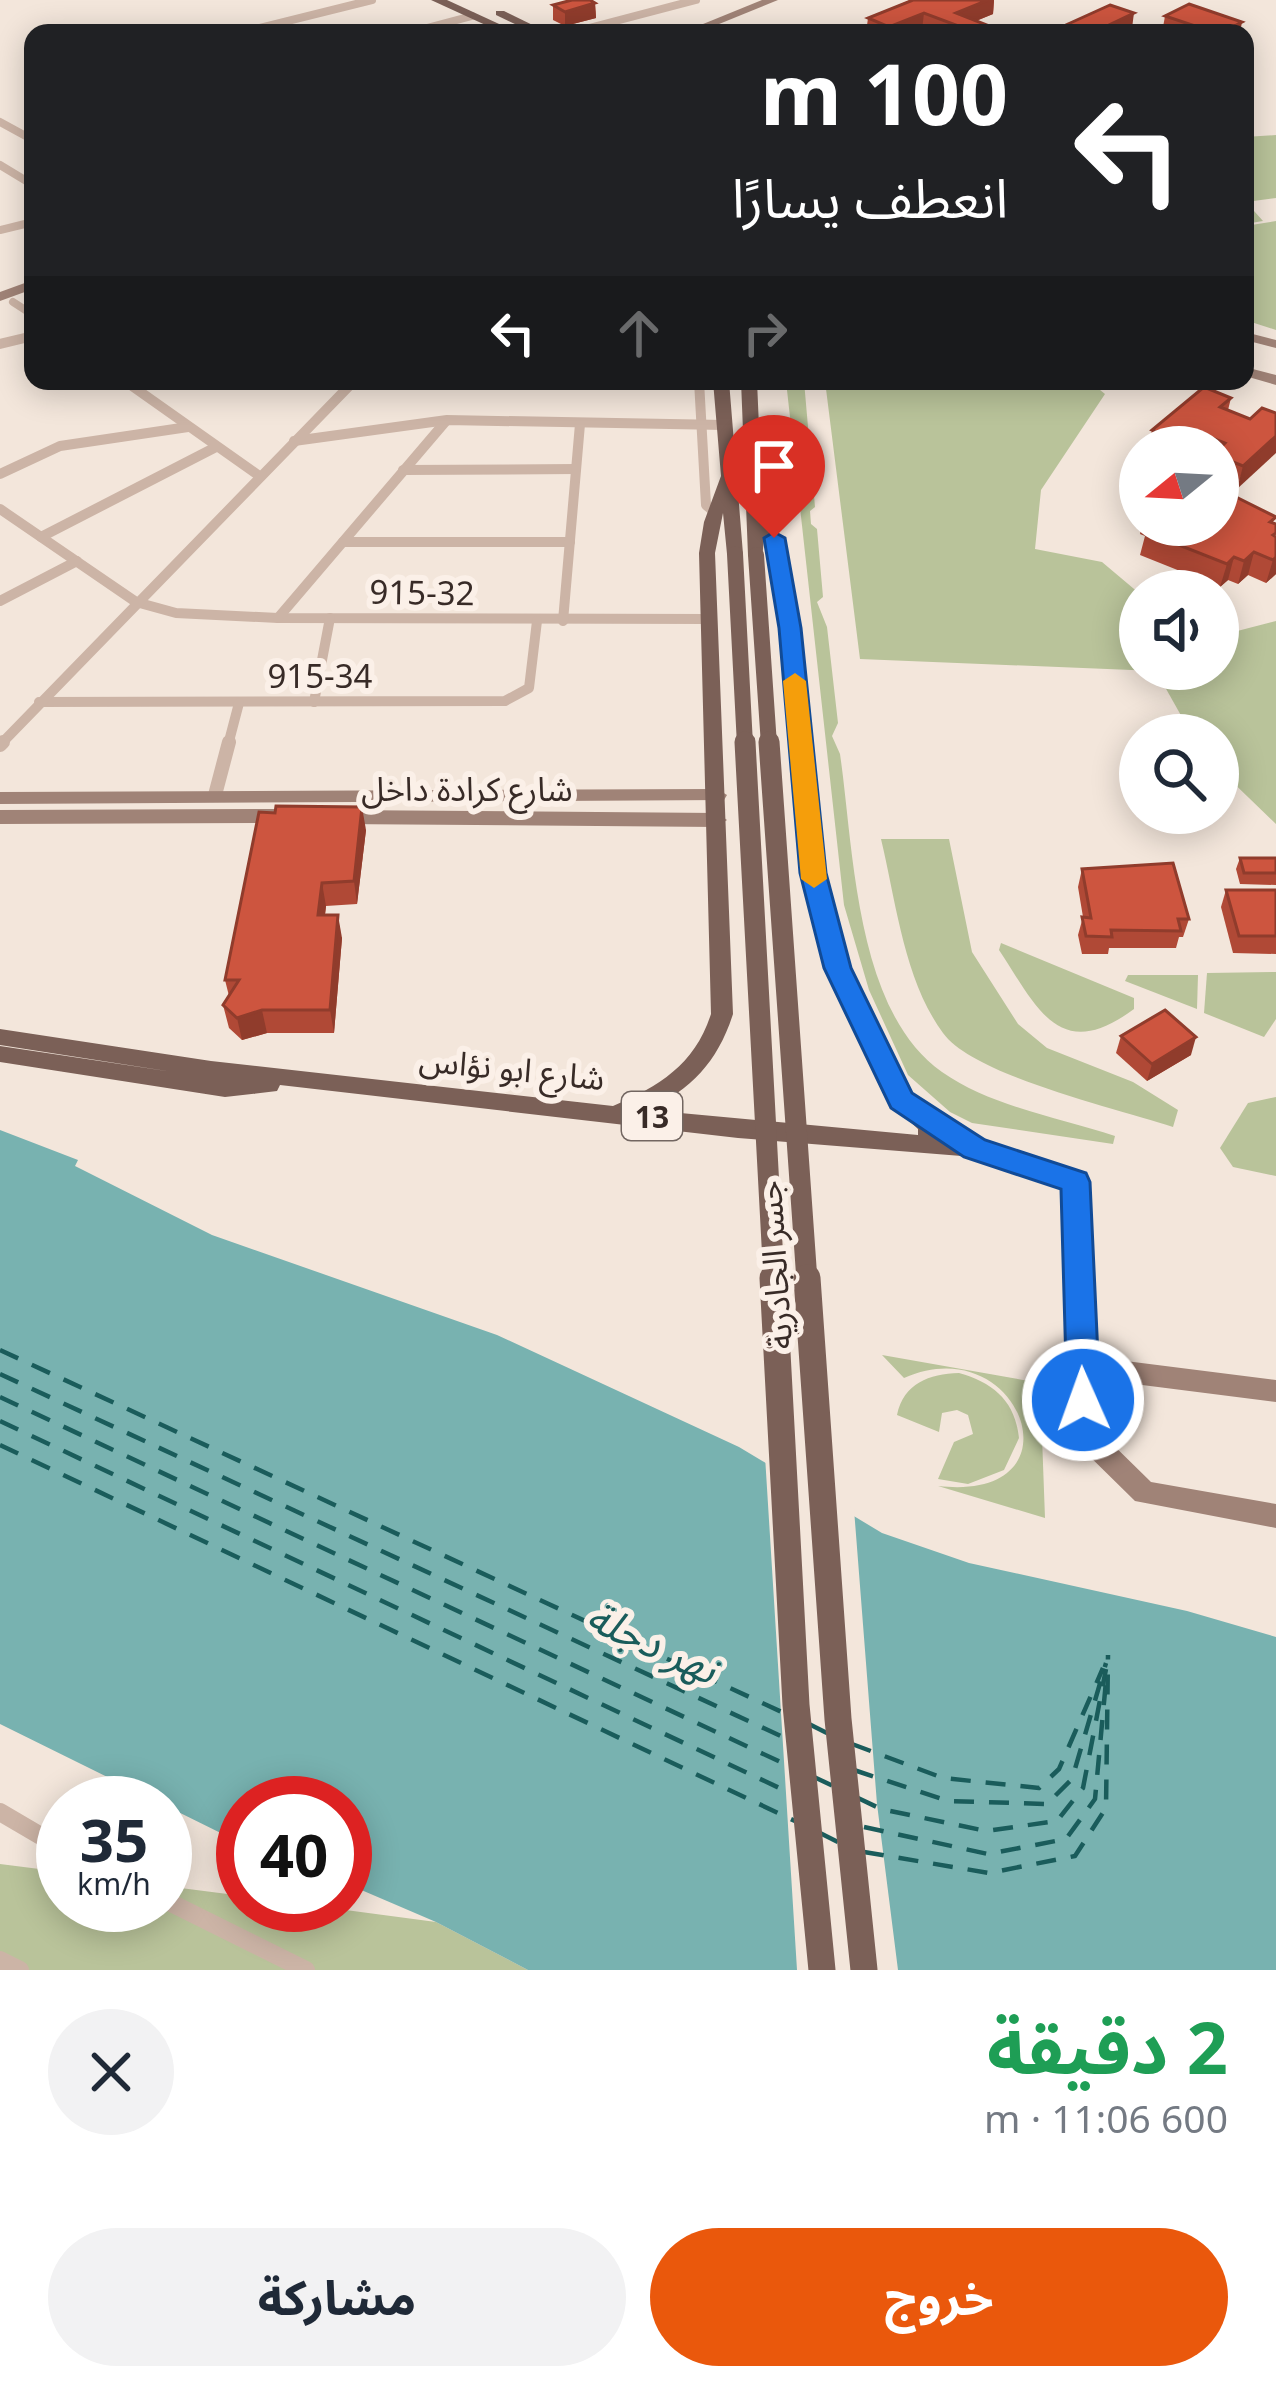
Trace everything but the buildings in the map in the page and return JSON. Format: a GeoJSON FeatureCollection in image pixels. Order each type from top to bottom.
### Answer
{"type":"FeatureCollection","features":[{"type":"Feature","properties":{"kind":"main road"},"geometry":{"type":"LineString","coordinates":[[437,0],[491,24]]}},
{"type":"Feature","properties":{"kind":"main road"},"geometry":{"type":"LineString","coordinates":[[471,0],[523,24]]}},
{"type":"Feature","properties":{"kind":"main road"},"geometry":{"type":"LineString","coordinates":[[710,24],[772,0]]}},
{"type":"Feature","properties":{"kind":"main road"},"geometry":{"type":"LineString","coordinates":[[733,24],[794,0]]}},
{"type":"Feature","properties":{"kind":"main road"},"geometry":{"type":"LineString","coordinates":[[722,390],[728,477],[745,554]]}},
{"type":"Feature","properties":{"kind":"main road"},"geometry":{"type":"LineString","coordinates":[[750,390],[756,477],[785,590],[811,851],[823,920],[850,1000],[901,1100],[928,1126],[930,1144]]}},
{"type":"Feature","properties":{"kind":"main road"},"geometry":{"type":"LineString","coordinates":[[620,1113],[687,1078],[708,1052],[719,1027],[723,1001],[708,542],[728,477]]}},
{"type":"Feature","properties":{"kind":"main road"},"geometry":{"type":"LineString","coordinates":[[745,554],[756,477]]}},
{"type":"Feature","properties":{"kind":"main road","name":"جسر الجادرية"},"geometry":{"type":"LineString","coordinates":[[745,554],[796,1705],[822,1970]]}},
{"type":"Feature","properties":{"kind":"main road","name":"جسر الجادرية"},"geometry":{"type":"LineString","coordinates":[[745,554],[838,1719],[864,1970]]}},
{"type":"Feature","properties":{"kind":"main road","name":"شارع كرادة داخل"},"geometry":{"type":"LineString","coordinates":[[0,799],[717,795]]}},
{"type":"Feature","properties":{"kind":"main road","name":"شارع كرادة داخل"},"geometry":{"type":"LineString","coordinates":[[0,817],[717,820]]}},
{"type":"Feature","properties":{"kind":"main road","name":"شارع ابو نؤاس"},"geometry":{"type":"LineString","coordinates":[[0,1037],[329,1082],[974,1148]]}},
{"type":"Feature","properties":{"kind":"main road","name":"شارع ابو نؤاس"},"geometry":{"type":"LineString","coordinates":[[0,1054],[225,1088],[329,1082]]}},
{"type":"Feature","properties":{"kind":"main road"},"geometry":{"type":"LineString","coordinates":[[868,1140],[894,1124],[901,1100]]}},
{"type":"Feature","properties":{"kind":"main road"},"geometry":{"type":"LineString","coordinates":[[901,1100],[974,1148],[1075,1182],[1084,1435],[1144,1493],[1276,1516]]}},
{"type":"Feature","properties":{"kind":"main road"},"geometry":{"type":"LineString","coordinates":[[1082,1366],[1276,1391]]}},
{"type":"Feature","properties":{"kind":"street"},"geometry":{"type":"LineString","coordinates":[[275,24],[371,0]]}},
{"type":"Feature","properties":{"kind":"street"},"geometry":{"type":"LineString","coordinates":[[604,24],[696,0]]}},
{"type":"Feature","properties":{"kind":"street"},"geometry":{"type":"LineString","coordinates":[[442,24],[472,16]]}},
{"type":"Feature","properties":{"kind":"street"},"geometry":{"type":"LineString","coordinates":[[137,390],[258,475]]}},
{"type":"Feature","properties":{"kind":"street"},"geometry":{"type":"LineString","coordinates":[[0,745],[345,390]]}},
{"type":"Feature","properties":{"kind":"street"},"geometry":{"type":"LineString","coordinates":[[699,390],[706,505],[716,513]]}},
{"type":"Feature","properties":{"kind":"street"},"geometry":{"type":"LineString","coordinates":[[294,441],[447,420],[724,425]]}},
{"type":"Feature","properties":{"kind":"street"},"geometry":{"type":"LineString","coordinates":[[278,618],[447,420]]}},
{"type":"Feature","properties":{"kind":"street"},"geometry":{"type":"LineString","coordinates":[[563,621],[580,424]]}},
{"type":"Feature","properties":{"kind":"street"},"geometry":{"type":"LineString","coordinates":[[0,474],[60,446],[188,427]]}},
{"type":"Feature","properties":{"kind":"street"},"geometry":{"type":"LineString","coordinates":[[40,537],[216,447]]}},
{"type":"Feature","properties":{"kind":"street"},"geometry":{"type":"LineString","coordinates":[[403,470],[576,469]]}},
{"type":"Feature","properties":{"kind":"street"},"geometry":{"type":"LineString","coordinates":[[1,510],[136,602]]}},
{"type":"Feature","properties":{"kind":"street"},"geometry":{"type":"LineString","coordinates":[[343,542],[570,542]]}},
{"type":"Feature","properties":{"kind":"street"},"geometry":{"type":"LineString","coordinates":[[0,601],[77,561]]}},
{"type":"Feature","properties":{"kind":"street","name":"915-32"},"geometry":{"type":"LineString","coordinates":[[136,602],[176,613],[278,618],[708,620]]}},
{"type":"Feature","properties":{"kind":"street"},"geometry":{"type":"LineString","coordinates":[[314,702],[330,618]]}},
{"type":"Feature","properties":{"kind":"street","name":"915-34"},"geometry":{"type":"LineString","coordinates":[[39,703],[505,701],[522,696],[529,688],[537,621]]}},
{"type":"Feature","properties":{"kind":"street"},"geometry":{"type":"LineString","coordinates":[[215,795],[238,703]]}},
{"type":"Feature","properties":{"kind":"street"},"geometry":{"type":"LineString","coordinates":[[0,1812],[36,1833]]}},
{"type":"Feature","properties":{"kind":"street"},"geometry":{"type":"LineString","coordinates":[[192,1913],[306,1970]]}},
{"type":"Feature","properties":{"kind":"street"},"geometry":{"type":"LineString","coordinates":[[0,1960],[20,1970]]}},
{"type":"Feature","properties":{"kind":"green space"},"geometry":{"type":"Polygon","coordinates":[[[1276,135],[1276,198],[1254,201],[1254,136],[1276,135]]]}},
{"type":"Feature","properties":{"kind":"green space"},"geometry":{"type":"Polygon","coordinates":[[[1276,221],[1276,330],[1254,323],[1254,225],[1276,221]]]}},
{"type":"Feature","properties":{"kind":"green space"},"geometry":{"type":"Polygon","coordinates":[[[787,390],[805,390],[815,507],[810,511],[811,524],[817,529],[823,597],[817,602],[827,627],[838,723],[832,736],[840,754],[864,926],[891,1010],[913,1045],[961,1084],[1003,1102],[1115,1136],[1113,1144],[972,1123],[950,1112],[908,1075],[869,990],[844,905],[787,390]]]}},
{"type":"Feature","properties":{"kind":"green space"},"geometry":{"type":"Polygon","coordinates":[[[826,390],[1100,390],[1105,394],[1041,490],[1035,549],[1102,562],[1119,576],[1119,670],[860,659],[826,390]]]}},
{"type":"Feature","properties":{"kind":"green space"},"geometry":{"type":"Polygon","coordinates":[[[1276,621],[1276,824],[1239,788],[1239,714],[1180,714],[1167,690],[1239,690],[1239,631],[1276,621]]]}},
{"type":"Feature","properties":{"kind":"green space"},"geometry":{"type":"Polygon","coordinates":[[[881,839],[949,839],[972,952],[1018,1024],[1047,1048],[1133,1082],[1178,1110],[1173,1127],[1015,1077],[960,1049],[943,1033],[910,965],[881,839]]]}},
{"type":"Feature","properties":{"kind":"green space"},"geometry":{"type":"Polygon","coordinates":[[[1001,943],[1134,998],[1134,1009],[1108,1025],[1068,1030],[1039,1008],[999,950],[1001,943]]]}},
{"type":"Feature","properties":{"kind":"green space"},"geometry":{"type":"Polygon","coordinates":[[[1276,972],[1276,1019],[1264,1037],[1204,1013],[1207,973],[1276,972]]]}},
{"type":"Feature","properties":{"kind":"green space"},"geometry":{"type":"Polygon","coordinates":[[[1128,975],[1198,975],[1197,1009],[1125,981],[1128,975]]]}},
{"type":"Feature","properties":{"kind":"green space"},"geometry":{"type":"Polygon","coordinates":[[[1276,1097],[1276,1176],[1233,1167],[1220,1148],[1248,1103],[1276,1097]]]}},
{"type":"Feature","properties":{"kind":"green space"},"geometry":{"type":"Polygon","coordinates":[[[882,1355],[1040,1383],[1045,1518],[938,1486],[984,1484],[1011,1469],[1023,1446],[1020,1419],[1005,1394],[979,1375],[945,1368],[904,1378],[882,1355]]]}},
{"type":"Feature","properties":{"kind":"green space"},"geometry":{"type":"Polygon","coordinates":[[[959,1373],[1001,1395],[1013,1414],[1019,1438],[1004,1470],[968,1484],[938,1479],[954,1442],[973,1434],[968,1415],[957,1410],[942,1413],[939,1432],[897,1415],[905,1395],[919,1382],[959,1373]]]}},
{"type":"Feature","properties":{"kind":"green space"},"geometry":{"type":"Polygon","coordinates":[[[0,1864],[36,1869],[36,1932],[192,1932],[192,1889],[216,1893],[216,1932],[372,1932],[372,1914],[436,1922],[528,1970],[0,1970],[0,1864]]]}},
{"type":"Feature","properties":{"kind":"water","name":"نهر دجلة"},"geometry":{"type":"Polygon","coordinates":[[[0,1130],[78,1160],[75,1166],[212,1235],[497,1335],[739,1447],[882,1533],[969,1563],[1187,1611],[1276,1637],[1276,1970],[528,1970],[372,1895],[372,1776],[216,1776],[216,1831],[192,1819],[192,1776],[105,1776],[0,1724],[0,1130]]]}},
{"type":"Feature","properties":{"kind":"pier"},"geometry":{"type":"Polygon","coordinates":[[[765,1456],[854,1509],[877,1804],[898,1970],[797,1970],[765,1456]]]}},
{"type":"Feature","properties":{"kind":"ferry route"},"geometry":{"type":"LineString","coordinates":[[0,1350],[784,1713]]}},
{"type":"Feature","properties":{"kind":"ferry route"},"geometry":{"type":"LineString","coordinates":[[0,1374],[785,1738]]}},
{"type":"Feature","properties":{"kind":"ferry route"},"geometry":{"type":"LineString","coordinates":[[0,1397],[789,1766]]}},
{"type":"Feature","properties":{"kind":"ferry route"},"geometry":{"type":"LineString","coordinates":[[0,1421],[790,1793]]}},
{"type":"Feature","properties":{"kind":"ferry route"},"geometry":{"type":"LineString","coordinates":[[0,1445],[795,1821]]}},
{"type":"Feature","properties":{"kind":"ferry route"},"geometry":{"type":"LineString","coordinates":[[864,1852],[989,1873],[1075,1856],[1106,1808],[1108,1655]]}},
{"type":"Feature","properties":{"kind":"ferry route"},"geometry":{"type":"LineString","coordinates":[[854,1770],[948,1801],[1047,1804],[1072,1779],[1106,1663]]}},
{"type":"Feature","properties":{"kind":"ferry route"},"geometry":{"type":"LineString","coordinates":[[852,1744],[943,1778],[1039,1788],[1059,1769],[1103,1668]]}},
{"type":"Feature","properties":{"kind":"ferry route"},"geometry":{"type":"LineString","coordinates":[[858,1798],[881,1809],[986,1831],[1057,1821],[1083,1788],[1106,1669]]}},
{"type":"Feature","properties":{"kind":"ferry route"},"geometry":{"type":"LineString","coordinates":[[864,1827],[988,1854],[1066,1839],[1095,1799],[1106,1681]]}},
{"type":"Feature","properties":{"kind":"ferry route"},"geometry":{"type":"LineString","coordinates":[[809,1724],[827,1733]]}},
{"type":"Feature","properties":{"kind":"ferry route"},"geometry":{"type":"LineString","coordinates":[[814,1777],[833,1786]]}},
{"type":"Feature","properties":{"kind":"ferry route"},"geometry":{"type":"LineString","coordinates":[[820,1833],[838,1842]]}},
{"type":"Feature","properties":{"kind":"slow traffic"},"geometry":{"type":"LineString","coordinates":[[795,681],[814,879]]}},
{"type":"Feature","properties":{"kind":"route"},"geometry":{"type":"LineString","coordinates":[[774,538],[790,628],[813,873],[838,968],[901,1100],[974,1148],[1075,1182],[1083,1400]]}}]}
